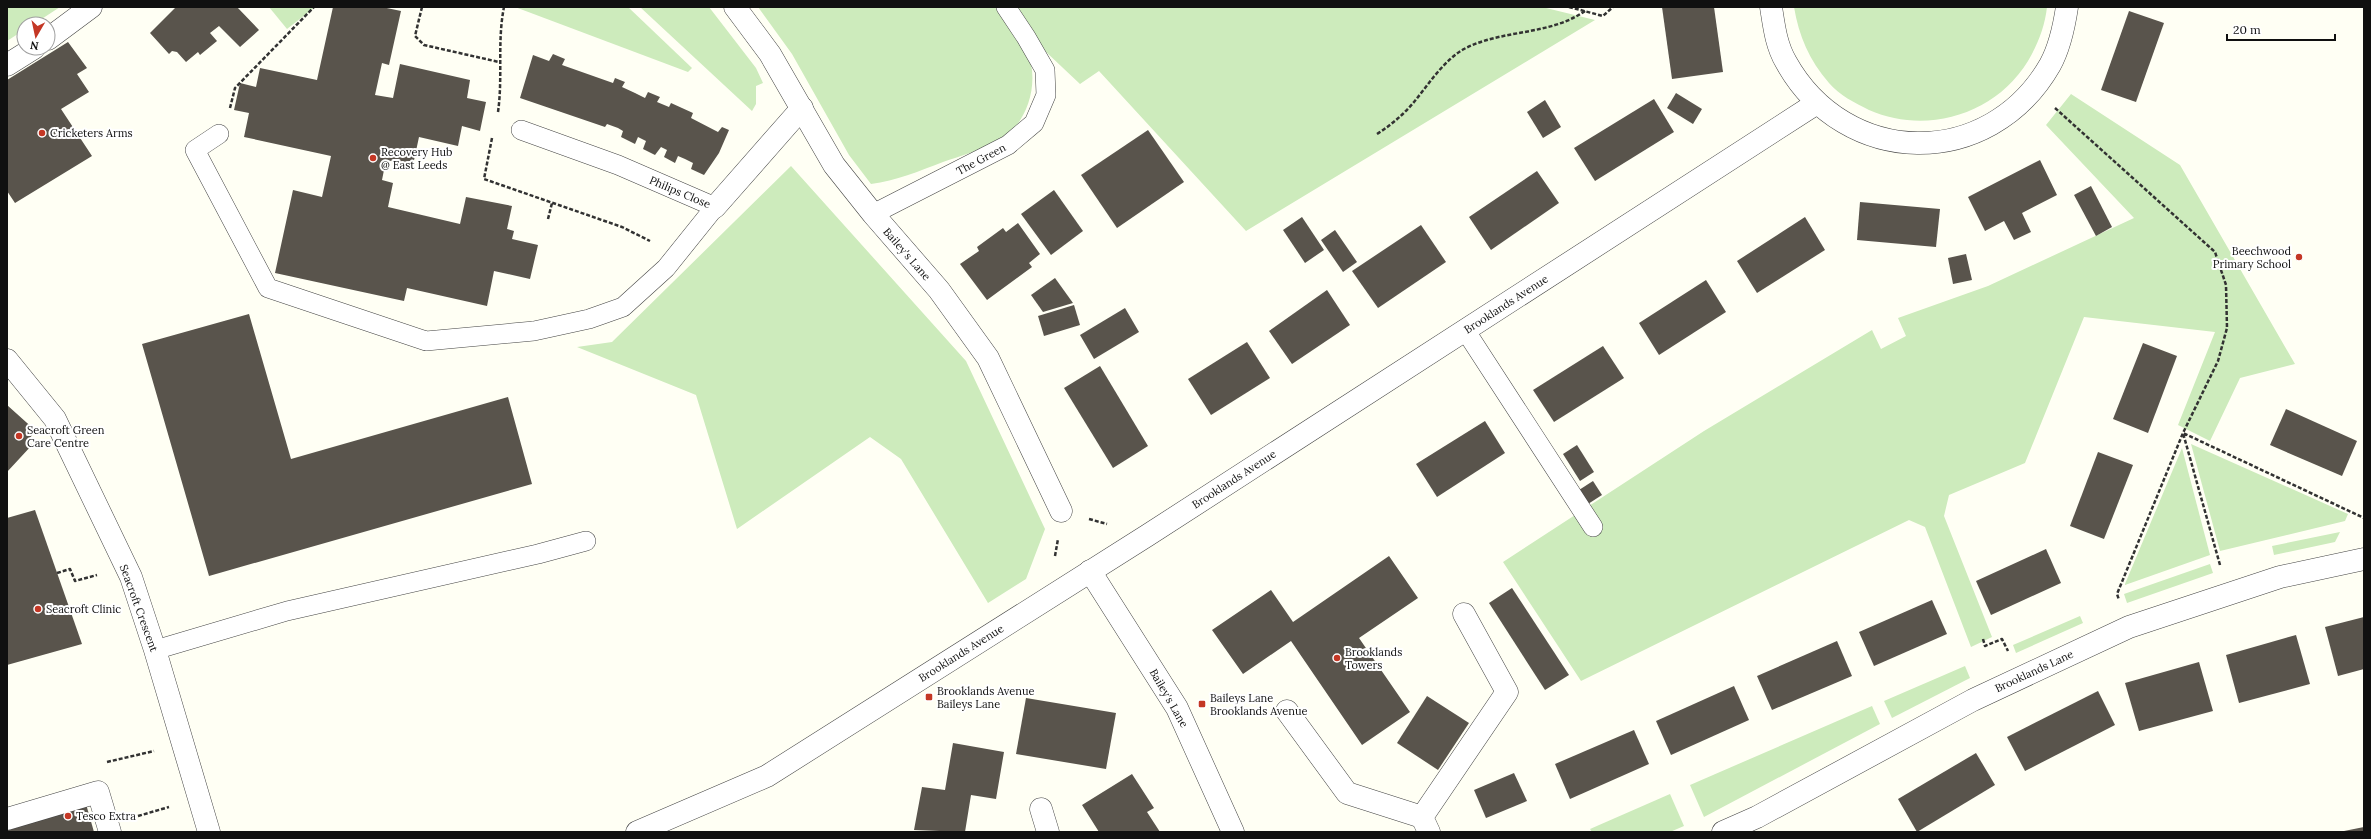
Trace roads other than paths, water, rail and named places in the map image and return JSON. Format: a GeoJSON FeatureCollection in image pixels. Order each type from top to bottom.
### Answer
{"type":"FeatureCollection","features":[{"type":"Feature","properties":{"kind":"street"},"geometry":{"type":"LineString","coordinates":[[56,33],[91,7]]}},
{"type":"Feature","properties":{"kind":"street","name":"Bailey's Lane"},"geometry":{"type":"LineString","coordinates":[[735,7],[770,54],[834,165],[873,214],[939,290],[988,358],[1061,511]]}},
{"type":"Feature","properties":{"kind":"street"},"geometry":{"type":"LineString","coordinates":[[1771,7],[1775,33],[1785,61],[1801,86],[1817,103],[1846,125],[1873,136],[1902,143],[1932,143],[1961,138],[1988,126],[2013,110],[2034,89],[2051,64],[2061,36],[2067,7]]}},
{"type":"Feature","properties":{"kind":"street"},"geometry":{"type":"LineString","coordinates":[[7,65],[21,56]]}},
{"type":"Feature","properties":{"kind":"street","name":"Brooklands Avenue"},"geometry":{"type":"LineString","coordinates":[[638,832],[767,776],[1148,535],[1817,103]]}},
{"type":"Feature","properties":{"kind":"street","name":"Philips Close"},"geometry":{"type":"LineString","coordinates":[[715,207],[802,108]]}},
{"type":"Feature","properties":{"kind":"street","name":"Seacroft Crescent"},"geometry":{"type":"LineString","coordinates":[[7,360],[55,419],[126,567],[155,650],[209,832]]}},
{"type":"Feature","properties":{"kind":"street","name":"Brooklands Lane"},"geometry":{"type":"LineString","coordinates":[[1723,832],[1761,825],[1973,700],[2129,627],[2280,577],[2364,559]]}},
{"type":"Feature","properties":{"kind":"street","name":"Bailey's Lane"},"geometry":{"type":"LineString","coordinates":[[1090,571],[1177,708],[1233,832]]}},
{"type":"Feature","properties":{"kind":"street"},"geometry":{"type":"LineString","coordinates":[[1287,710],[1347,793],[1426,824],[1507,692],[1464,614]]}},
{"type":"Feature","properties":{"kind":"street"},"geometry":{"type":"LineString","coordinates":[[7,818],[98,792],[110,832]]}},
{"type":"Feature","properties":{"kind":"street"},"geometry":{"type":"LineString","coordinates":[[1041,809],[1048,832]]}},
{"type":"Feature","properties":{"kind":"lane","name":"The Green"},"geometry":{"type":"LineString","coordinates":[[873,214],[1008,145],[1034,123],[1046,94],[1045,70],[1026,37],[1006,7]]}},
{"type":"Feature","properties":{"kind":"lane","name":"Philips Close"},"geometry":{"type":"LineString","coordinates":[[521,130],[618,165],[715,207]]}},
{"type":"Feature","properties":{"kind":"lane"},"geometry":{"type":"LineString","coordinates":[[219,134],[195,150],[268,288],[426,340],[534,331],[589,319],[623,307],[666,268],[715,207]]}},
{"type":"Feature","properties":{"kind":"lane"},"geometry":{"type":"LineString","coordinates":[[1465,330],[1593,526]]}},
{"type":"Feature","properties":{"kind":"lane"},"geometry":{"type":"LineString","coordinates":[[155,650],[287,611],[538,554],[586,541]]}},
{"type":"Feature","properties":{"kind":"place","name":"Cricketers Arms"},"geometry":{"type":"Point","coordinates":[42,133]}},
{"type":"Feature","properties":{"kind":"place","name":"Recovery Hub @ East Leeds"},"geometry":{"type":"Point","coordinates":[373,158]}},
{"type":"Feature","properties":{"kind":"place","name":"Beechwood Primary School"},"geometry":{"type":"Point","coordinates":[2299,257]}},
{"type":"Feature","properties":{"kind":"place","name":"Seacroft Green Care Centre"},"geometry":{"type":"Point","coordinates":[19,436]}},
{"type":"Feature","properties":{"kind":"place","name":"Seacroft Clinic"},"geometry":{"type":"Point","coordinates":[38,609]}},
{"type":"Feature","properties":{"kind":"place","name":"Brooklands Towers"},"geometry":{"type":"Point","coordinates":[1337,658]}},
{"type":"Feature","properties":{"kind":"place","name":"Brooklands Avenue Baileys Lane"},"geometry":{"type":"Point","coordinates":[929,697]}},
{"type":"Feature","properties":{"kind":"place","name":"Baileys Lane Brooklands Avenue"},"geometry":{"type":"Point","coordinates":[1202,704]}},
{"type":"Feature","properties":{"kind":"place","name":"Tesco Extra"},"geometry":{"type":"Point","coordinates":[68,816]}}]}
